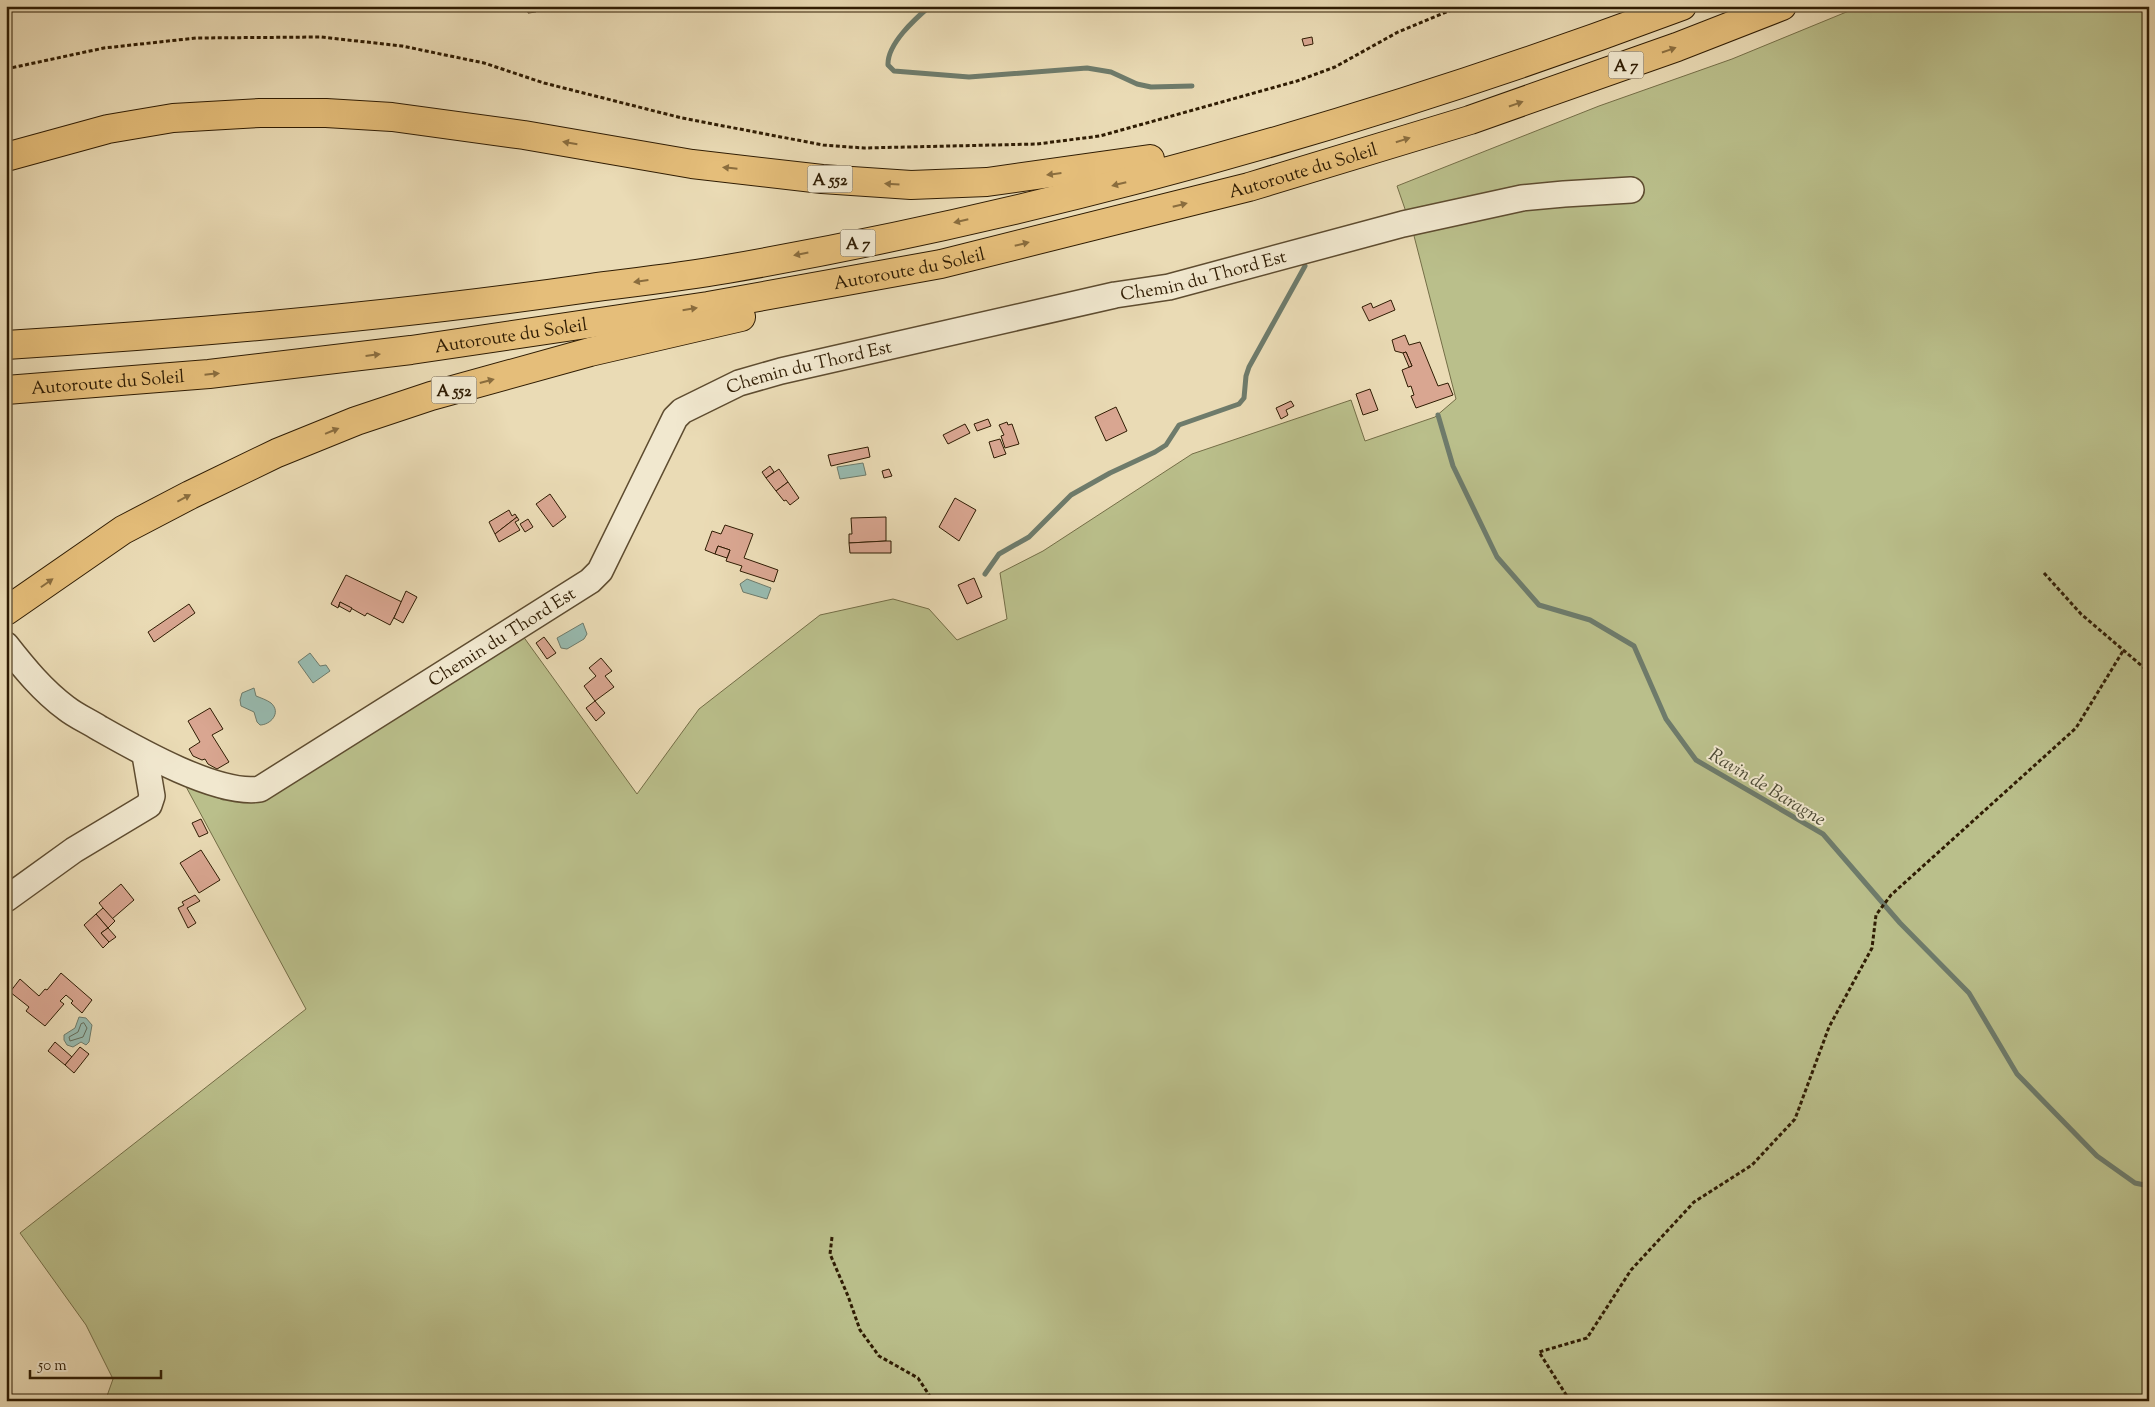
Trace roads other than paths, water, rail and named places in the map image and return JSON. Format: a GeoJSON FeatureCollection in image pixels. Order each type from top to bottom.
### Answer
{"type":"FeatureCollection","features":[{"type":"Feature","properties":{"kind":"highway","name":"A 552"},"geometry":{"type":"LineString","coordinates":[[6,157],[108,129],[172,118],[260,113],[326,113],[392,117],[524,135],[692,164],[822,178],[911,185],[987,182],[1160,158],[1346,106],[1438,77],[1638,6]]}},
{"type":"Feature","properties":{"kind":"highway","name":"Autoroute du Soleil"},"geometry":{"type":"LineString","coordinates":[[6,345],[170,335],[473,305],[725,269],[920,230],[1222,158],[1351,120],[1479,78],[1682,6]]}},
{"type":"Feature","properties":{"kind":"highway","name":"Autoroute du Soleil"},"geometry":{"type":"LineString","coordinates":[[6,390],[209,374],[411,350],[708,306],[940,264],[1249,187],[1341,159],[1479,116],[1677,47],[1782,6]]}},
{"type":"Feature","properties":{"kind":"highway","name":"A 552"},"geometry":{"type":"LineString","coordinates":[[6,610],[132,526],[190,495],[277,453],[356,421],[431,396],[590,352],[728,321],[940,264]]}},
{"type":"Feature","properties":{"kind":"street","name":"Chemin du Thord Est"},"geometry":{"type":"LineString","coordinates":[[6,645],[30,675],[66,708],[145,755],[218,784],[248,790],[260,789],[590,581],[600,571],[675,418],[682,411],[739,382],[1115,295],[1169,287],[1403,224],[1522,198],[1631,190]]}},
{"type":"Feature","properties":{"kind":"street"},"geometry":{"type":"LineString","coordinates":[[6,899],[74,850],[149,805],[152,796],[145,755]]}},
{"type":"Feature","properties":{"kind":"water"},"geometry":{"type":"Polygon","coordinates":[[[863,463],[866,475],[840,479],[837,467],[863,463]]]}},
{"type":"Feature","properties":{"kind":"water"},"geometry":{"type":"Polygon","coordinates":[[[747,579],[771,588],[767,599],[743,592],[740,584],[747,579]]]}},
{"type":"Feature","properties":{"kind":"water"},"geometry":{"type":"Polygon","coordinates":[[[583,623],[587,634],[584,639],[567,649],[561,648],[557,638],[583,623]]]}},
{"type":"Feature","properties":{"kind":"water"},"geometry":{"type":"Polygon","coordinates":[[[310,653],[320,666],[326,665],[330,671],[313,683],[298,662],[310,653]]]}},
{"type":"Feature","properties":{"kind":"water"},"geometry":{"type":"Polygon","coordinates":[[[254,688],[256,696],[271,703],[275,711],[271,721],[260,725],[254,712],[241,706],[240,700],[242,693],[254,688]]]}},
{"type":"Feature","properties":{"kind":"water"},"geometry":{"type":"Polygon","coordinates":[[[79,1017],[86,1018],[92,1025],[89,1042],[86,1045],[81,1042],[73,1047],[67,1045],[64,1035],[75,1028],[79,1017]]]}},
{"type":"Feature","properties":{"kind":"waterway"},"geometry":{"type":"LineString","coordinates":[[930,6],[903,32],[892,49],[888,65],[894,71],[969,77],[1087,68],[1111,72],[1137,84],[1151,87],[1192,86]]}},
{"type":"Feature","properties":{"kind":"waterway"},"geometry":{"type":"LineString","coordinates":[[985,574],[999,554],[1029,537],[1071,495],[1166,445],[1179,425],[1239,404],[1244,398],[1246,376],[1249,367],[1305,266]]}},
{"type":"Feature","properties":{"kind":"waterway","name":"Ravin de Baragne"},"geometry":{"type":"LineString","coordinates":[[1438,415],[1453,466],[1497,557],[1539,605],[1590,620],[1634,646],[1666,719],[1696,760],[1823,834],[1900,923],[1969,993],[2017,1074],[2097,1156],[2135,1183],[2149,1186]]}}]}
